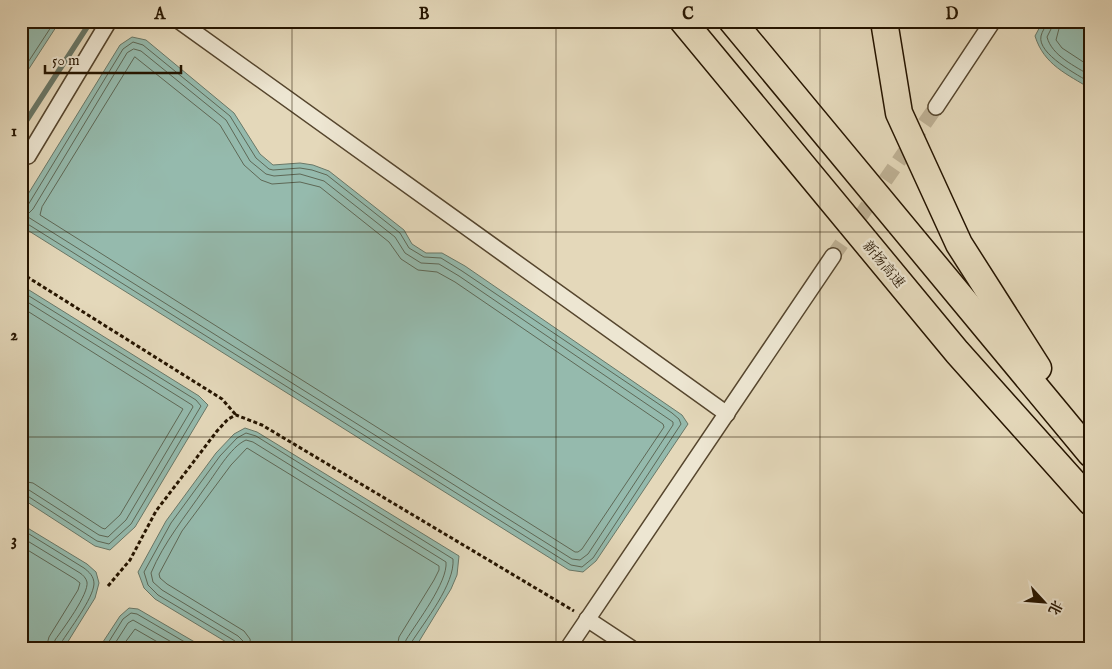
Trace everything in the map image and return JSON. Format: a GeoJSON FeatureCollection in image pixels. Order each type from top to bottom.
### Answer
{"type":"FeatureCollection","features":[{"type":"Feature","properties":{"kind":"highway","name":"新扬高速"},"geometry":{"type":"LineString","coordinates":[[682,21],[957,352],[1091,502]]}},
{"type":"Feature","properties":{"kind":"highway"},"geometry":{"type":"LineString","coordinates":[[732,21],[1091,454]]}},
{"type":"Feature","properties":{"kind":"highway"},"geometry":{"type":"LineString","coordinates":[[884,21],[899,113],[959,244],[1043,375],[1091,439]]}},
{"type":"Feature","properties":{"kind":"street"},"geometry":{"type":"LineString","coordinates":[[21,150],[28,156],[109,21]]}},
{"type":"Feature","properties":{"kind":"street"},"geometry":{"type":"LineString","coordinates":[[179,21],[727,414]]}},
{"type":"Feature","properties":{"kind":"street"},"geometry":{"type":"LineString","coordinates":[[936,107],[992,21]]}},
{"type":"Feature","properties":{"kind":"street"},"geometry":{"type":"LineString","coordinates":[[568,648],[833,256]]}},
{"type":"Feature","properties":{"kind":"street"},"geometry":{"type":"LineString","coordinates":[[587,618],[631,648]]}},
{"type":"Feature","properties":{"kind":"path"},"geometry":{"type":"LineString","coordinates":[[21,274],[222,399],[236,415],[262,425],[587,618]]}},
{"type":"Feature","properties":{"kind":"path"},"geometry":{"type":"LineString","coordinates":[[108,586],[130,560],[156,511],[217,431],[228,419],[236,415]]}},
{"type":"Feature","properties":{"kind":"water"},"geometry":{"type":"Polygon","coordinates":[[[21,21],[60,21],[21,81],[21,21]]]}},
{"type":"Feature","properties":{"kind":"water"},"geometry":{"type":"Polygon","coordinates":[[[1043,21],[1091,21],[1091,89],[1057,68],[1044,54],[1035,36],[1043,21]]]}},
{"type":"Feature","properties":{"kind":"water"},"geometry":{"type":"Polygon","coordinates":[[[132,37],[146,40],[234,113],[260,154],[273,165],[300,163],[313,165],[329,171],[404,230],[412,244],[426,253],[442,253],[465,266],[682,415],[688,424],[596,561],[583,572],[569,570],[21,226],[21,208],[25,199],[120,45],[132,37]]]}},
{"type":"Feature","properties":{"kind":"water"},"geometry":{"type":"Polygon","coordinates":[[[21,285],[199,396],[208,405],[135,527],[110,550],[95,546],[21,498],[21,285]]]}},
{"type":"Feature","properties":{"kind":"water"},"geometry":{"type":"Polygon","coordinates":[[[245,428],[257,432],[459,556],[457,575],[451,589],[415,648],[236,648],[155,599],[144,588],[138,572],[166,521],[216,453],[234,434],[245,428]]]}},
{"type":"Feature","properties":{"kind":"water"},"geometry":{"type":"Polygon","coordinates":[[[21,524],[87,564],[96,572],[99,583],[95,598],[64,648],[21,648],[21,524]]]}},
{"type":"Feature","properties":{"kind":"water"},"geometry":{"type":"Polygon","coordinates":[[[129,608],[138,609],[205,648],[99,648],[120,616],[129,608]]]}},
{"type":"Feature","properties":{"kind":"waterway"},"geometry":{"type":"LineString","coordinates":[[21,129],[91,21]]}},
{"type":"Feature","properties":{"kind":"tunnel"},"geometry":{"type":"LineString","coordinates":[[833,256],[936,107]]}}]}
